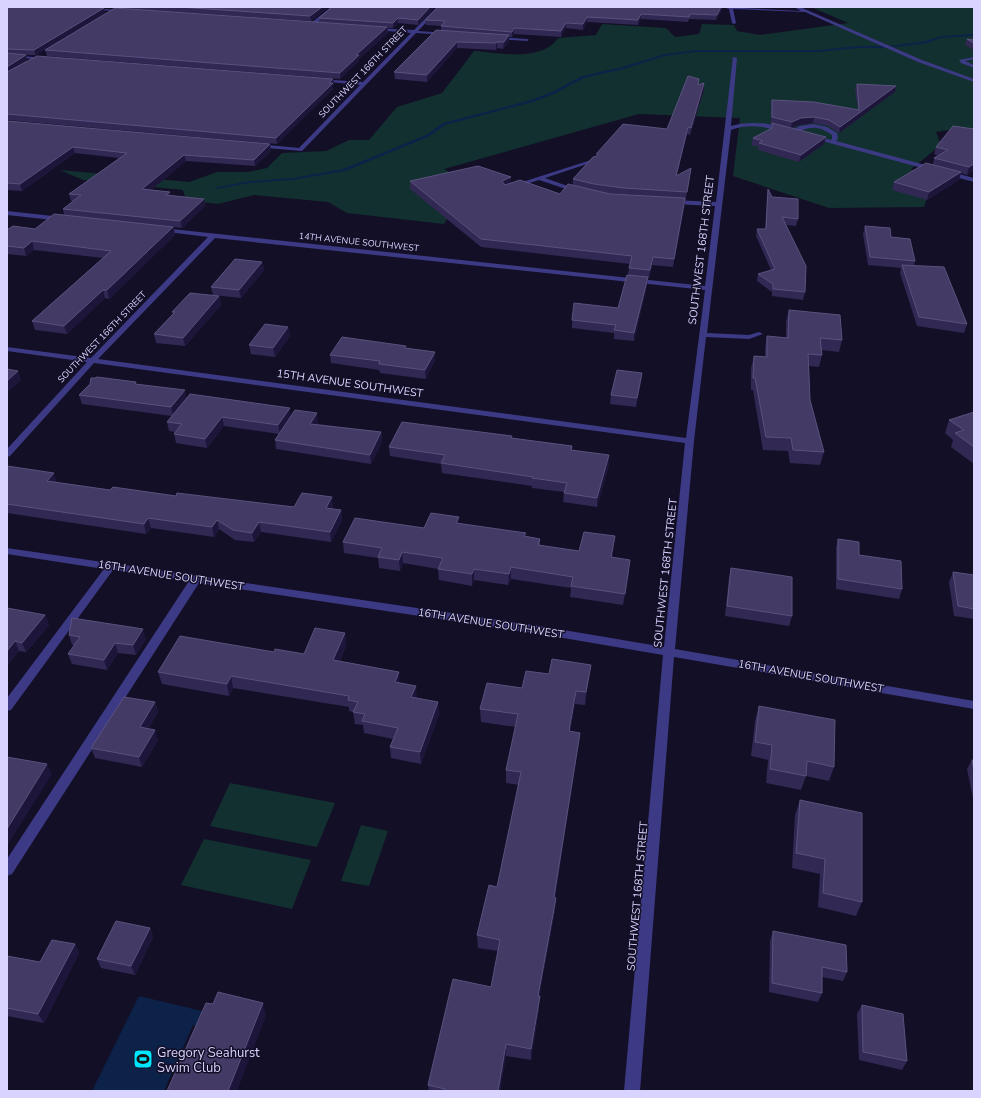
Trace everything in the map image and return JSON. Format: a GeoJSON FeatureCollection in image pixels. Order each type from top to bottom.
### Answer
{"type":"FeatureCollection","features":[{"type":"Feature","properties":{"kind":"street"},"geometry":{"type":"LineString","coordinates":[[64,7],[130,12]]}},
{"type":"Feature","properties":{"kind":"street"},"geometry":{"type":"LineString","coordinates":[[108,14],[121,7]]}},
{"type":"Feature","properties":{"kind":"street"},"geometry":{"type":"LineString","coordinates":[[312,25],[334,7]]}},
{"type":"Feature","properties":{"kind":"street","name":"SOUTHWEST 166TH STREET"},"geometry":{"type":"LineString","coordinates":[[253,145],[300,150],[439,7]]}},
{"type":"Feature","properties":{"kind":"street"},"geometry":{"type":"LineString","coordinates":[[725,7],[807,12]]}},
{"type":"Feature","properties":{"kind":"street"},"geometry":{"type":"LineString","coordinates":[[730,7],[734,23]]}},
{"type":"Feature","properties":{"kind":"street"},"geometry":{"type":"LineString","coordinates":[[796,7],[920,61],[974,81]]}},
{"type":"Feature","properties":{"kind":"street"},"geometry":{"type":"LineString","coordinates":[[304,24],[320,25]]}},
{"type":"Feature","properties":{"kind":"street"},"geometry":{"type":"LineString","coordinates":[[368,29],[455,35]]}},
{"type":"Feature","properties":{"kind":"street"},"geometry":{"type":"LineString","coordinates":[[487,37],[527,40]]}},
{"type":"Feature","properties":{"kind":"street"},"geometry":{"type":"LineString","coordinates":[[32,62],[44,54]]}},
{"type":"Feature","properties":{"kind":"street"},"geometry":{"type":"LineString","coordinates":[[7,56],[54,59]]}},
{"type":"Feature","properties":{"kind":"street","name":"SOUTHWEST 168TH STREET"},"geometry":{"type":"LineString","coordinates":[[632,1091],[669,651],[690,440],[728,129],[735,58]]}},
{"type":"Feature","properties":{"kind":"street"},"geometry":{"type":"LineString","coordinates":[[974,58],[961,60],[974,67]]}},
{"type":"Feature","properties":{"kind":"street"},"geometry":{"type":"LineString","coordinates":[[311,80],[365,84]]}},
{"type":"Feature","properties":{"kind":"street"},"geometry":{"type":"LineString","coordinates":[[728,129],[736,125],[751,123],[798,134]]}},
{"type":"Feature","properties":{"kind":"street"},"geometry":{"type":"LineString","coordinates":[[792,132],[802,126],[809,125],[830,129],[835,134],[835,139],[832,142]]}},
{"type":"Feature","properties":{"kind":"street"},"geometry":{"type":"LineString","coordinates":[[805,135],[974,180]]}},
{"type":"Feature","properties":{"kind":"street"},"geometry":{"type":"LineString","coordinates":[[506,189],[593,161]]}},
{"type":"Feature","properties":{"kind":"street"},"geometry":{"type":"LineString","coordinates":[[540,178],[577,192],[585,193]]}},
{"type":"Feature","properties":{"kind":"street"},"geometry":{"type":"LineString","coordinates":[[666,201],[718,204]]}},
{"type":"Feature","properties":{"kind":"street"},"geometry":{"type":"LineString","coordinates":[[7,213],[70,220]]}},
{"type":"Feature","properties":{"kind":"street","name":"14TH AVENUE SOUTHWEST"},"geometry":{"type":"LineString","coordinates":[[158,230],[708,288]]}},
{"type":"Feature","properties":{"kind":"street","name":"SOUTHWEST 166TH STREET"},"geometry":{"type":"LineString","coordinates":[[7,454],[93,360],[213,236]]}},
{"type":"Feature","properties":{"kind":"street"},"geometry":{"type":"LineString","coordinates":[[703,335],[749,337],[759,334]]}},
{"type":"Feature","properties":{"kind":"street","name":"15TH AVENUE SOUTHWEST"},"geometry":{"type":"LineString","coordinates":[[7,349],[690,440]]}},
{"type":"Feature","properties":{"kind":"street","name":"16TH AVENUE SOUTHWEST"},"geometry":{"type":"LineString","coordinates":[[7,551],[540,630],[669,651],[974,705]]}},
{"type":"Feature","properties":{"kind":"street"},"geometry":{"type":"LineString","coordinates":[[7,707],[111,566]]}},
{"type":"Feature","properties":{"kind":"street"},"geometry":{"type":"LineString","coordinates":[[7,870],[196,579]]}},
{"type":"Feature","properties":{"kind":"green space"},"geometry":{"type":"Polygon","coordinates":[[[811,7],[974,7],[974,130],[962,128],[936,132],[941,145],[911,169],[934,179],[924,207],[829,208],[733,176],[740,118],[639,114],[444,169],[486,192],[459,199],[444,224],[347,213],[328,202],[254,195],[218,204],[186,200],[183,190],[83,180],[60,170],[189,182],[217,172],[248,172],[267,168],[282,153],[326,151],[349,140],[369,140],[397,107],[442,93],[474,51],[507,54],[531,53],[551,46],[558,38],[596,35],[602,24],[666,28],[675,37],[699,34],[702,24],[734,25],[737,31],[760,35],[848,23],[811,7]]]}},
{"type":"Feature","properties":{"kind":"green space"},"geometry":{"type":"Polygon","coordinates":[[[230,783],[335,803],[317,847],[210,826],[230,783]]]}},
{"type":"Feature","properties":{"kind":"green space"},"geometry":{"type":"Polygon","coordinates":[[[361,825],[388,831],[369,886],[341,881],[361,825]]]}},
{"type":"Feature","properties":{"kind":"green space"},"geometry":{"type":"Polygon","coordinates":[[[204,839],[311,860],[292,909],[181,885],[204,839]]]}},
{"type":"Feature","properties":{"kind":"water","name":"Gregory Seahurst Swim Club"},"geometry":{"type":"Polygon","coordinates":[[[139,996],[206,1012],[199,1026],[193,1025],[164,1091],[92,1091],[139,996]]]}},
{"type":"Feature","properties":{"kind":"building"},"geometry":{"type":"Polygon","coordinates":[[[7,7],[104,8],[34,50],[7,49],[7,7]]]}},
{"type":"Feature","properties":{"kind":"building"},"geometry":{"type":"Polygon","coordinates":[[[179,7],[322,7],[310,16],[179,7]]]}},
{"type":"Feature","properties":{"kind":"building"},"geometry":{"type":"Polygon","coordinates":[[[332,7],[430,7],[418,20],[398,18],[393,23],[319,18],[332,7]]]}},
{"type":"Feature","properties":{"kind":"building"},"geometry":{"type":"Polygon","coordinates":[[[438,7],[721,7],[717,15],[690,14],[689,17],[641,14],[638,20],[587,17],[583,24],[566,23],[561,31],[514,28],[512,32],[441,26],[445,21],[425,20],[438,7]]]}},
{"type":"Feature","properties":{"kind":"building"},"geometry":{"type":"Polygon","coordinates":[[[115,8],[387,27],[356,55],[359,55],[340,73],[45,50],[115,8]]]}},
{"type":"Feature","properties":{"kind":"building"},"geometry":{"type":"Polygon","coordinates":[[[436,30],[509,35],[504,42],[457,42],[427,75],[394,72],[436,30]]]}},
{"type":"Feature","properties":{"kind":"building"},"geometry":{"type":"Polygon","coordinates":[[[967,39],[974,40],[974,43],[967,39]]]}},
{"type":"Feature","properties":{"kind":"building"},"geometry":{"type":"Polygon","coordinates":[[[7,53],[26,55],[7,67],[7,53]]]}},
{"type":"Feature","properties":{"kind":"building"},"geometry":{"type":"Polygon","coordinates":[[[37,56],[333,79],[329,83],[333,83],[276,138],[7,114],[7,72],[37,56]]]}},
{"type":"Feature","properties":{"kind":"building"},"geometry":{"type":"Polygon","coordinates":[[[688,76],[699,79],[698,85],[704,83],[691,128],[688,127],[676,176],[691,168],[687,192],[624,188],[594,184],[573,179],[593,157],[597,156],[597,153],[623,124],[667,129],[688,76]]]}},
{"type":"Feature","properties":{"kind":"building"},"geometry":{"type":"Polygon","coordinates":[[[857,84],[896,86],[840,127],[829,120],[814,117],[801,118],[792,122],[772,117],[772,100],[814,102],[859,110],[857,84]]]}},
{"type":"Feature","properties":{"kind":"building"},"geometry":{"type":"Polygon","coordinates":[[[7,121],[270,144],[254,160],[184,155],[142,189],[170,192],[166,195],[204,199],[180,221],[63,209],[81,195],[69,194],[127,153],[73,147],[20,184],[7,183],[7,121]]]}},
{"type":"Feature","properties":{"kind":"building"},"geometry":{"type":"Polygon","coordinates":[[[772,123],[826,137],[801,155],[759,143],[763,141],[753,138],[772,128],[772,123]]]}},
{"type":"Feature","properties":{"kind":"building"},"geometry":{"type":"Polygon","coordinates":[[[953,126],[974,129],[974,164],[969,167],[934,158],[948,150],[936,147],[953,126]]]}},
{"type":"Feature","properties":{"kind":"building"},"geometry":{"type":"Polygon","coordinates":[[[926,163],[961,172],[929,192],[894,182],[926,163]]]}},
{"type":"Feature","properties":{"kind":"building"},"geometry":{"type":"Polygon","coordinates":[[[478,166],[511,177],[502,181],[505,185],[520,180],[560,194],[568,184],[610,194],[685,198],[674,259],[653,257],[650,270],[629,268],[632,256],[481,239],[410,181],[478,166]]]}},
{"type":"Feature","properties":{"kind":"building"},"geometry":{"type":"Polygon","coordinates":[[[768,189],[772,197],[798,199],[798,219],[782,217],[806,266],[805,292],[773,289],[773,284],[758,274],[775,269],[757,229],[766,229],[768,189]]]}},
{"type":"Feature","properties":{"kind":"building"},"geometry":{"type":"Polygon","coordinates":[[[54,214],[173,227],[107,290],[103,290],[64,326],[32,321],[111,251],[32,241],[24,248],[7,246],[7,230],[13,226],[35,229],[54,214]]]}},
{"type":"Feature","properties":{"kind":"building"},"geometry":{"type":"Polygon","coordinates":[[[865,226],[890,228],[891,237],[910,239],[915,261],[870,257],[865,226]]]}},
{"type":"Feature","properties":{"kind":"building"},"geometry":{"type":"Polygon","coordinates":[[[235,259],[262,262],[239,290],[211,287],[235,259]]]}},
{"type":"Feature","properties":{"kind":"building"},"geometry":{"type":"Polygon","coordinates":[[[902,265],[944,267],[967,324],[919,317],[902,265]]]}},
{"type":"Feature","properties":{"kind":"building"},"geometry":{"type":"Polygon","coordinates":[[[627,275],[648,277],[634,333],[614,330],[616,325],[572,320],[574,303],[618,308],[627,275]]]}},
{"type":"Feature","properties":{"kind":"building"},"geometry":{"type":"Polygon","coordinates":[[[190,293],[219,296],[183,338],[154,334],[175,312],[172,312],[190,293]]]}},
{"type":"Feature","properties":{"kind":"building"},"geometry":{"type":"Polygon","coordinates":[[[789,310],[840,315],[842,340],[820,338],[822,355],[808,354],[810,400],[824,452],[793,450],[791,438],[766,437],[755,378],[753,378],[754,356],[767,357],[767,336],[788,338],[789,310]]]}},
{"type":"Feature","properties":{"kind":"building"},"geometry":{"type":"Polygon","coordinates":[[[265,324],[288,327],[273,348],[249,345],[265,324]]]}},
{"type":"Feature","properties":{"kind":"building"},"geometry":{"type":"Polygon","coordinates":[[[342,337],[406,346],[405,348],[435,352],[425,370],[379,364],[380,361],[330,355],[342,337]]]}},
{"type":"Feature","properties":{"kind":"building"},"geometry":{"type":"Polygon","coordinates":[[[7,369],[18,371],[7,381],[7,369]]]}},
{"type":"Feature","properties":{"kind":"building"},"geometry":{"type":"Polygon","coordinates":[[[617,370],[642,373],[637,398],[611,395],[617,370]]]}},
{"type":"Feature","properties":{"kind":"building"},"geometry":{"type":"Polygon","coordinates":[[[97,377],[136,382],[135,384],[185,390],[171,407],[79,395],[90,384],[91,378],[97,377]]]}},
{"type":"Feature","properties":{"kind":"building"},"geometry":{"type":"Polygon","coordinates":[[[190,394],[290,408],[278,425],[222,417],[205,439],[174,434],[182,424],[167,422],[190,394]]]}},
{"type":"Feature","properties":{"kind":"building"},"geometry":{"type":"Polygon","coordinates":[[[295,410],[317,413],[310,424],[381,432],[370,455],[275,440],[295,410]]]}},
{"type":"Feature","properties":{"kind":"building"},"geometry":{"type":"Polygon","coordinates":[[[974,412],[974,447],[955,433],[964,430],[949,420],[974,412]]]}},
{"type":"Feature","properties":{"kind":"building"},"geometry":{"type":"Polygon","coordinates":[[[402,422],[512,436],[511,438],[572,446],[571,450],[609,455],[597,498],[564,493],[567,483],[441,463],[445,455],[389,447],[402,422]]]}},
{"type":"Feature","properties":{"kind":"building"},"geometry":{"type":"Polygon","coordinates":[[[7,466],[54,473],[47,481],[110,490],[113,487],[176,496],[177,493],[294,507],[302,493],[332,497],[326,508],[341,510],[330,532],[259,522],[252,533],[233,530],[217,520],[212,527],[148,518],[144,524],[7,504],[7,466]]]}},
{"type":"Feature","properties":{"kind":"building"},"geometry":{"type":"Polygon","coordinates":[[[431,513],[459,517],[456,523],[526,533],[524,536],[540,539],[538,545],[579,551],[584,532],[615,536],[611,557],[630,560],[625,594],[571,586],[573,577],[511,567],[509,574],[474,569],[472,574],[438,569],[443,558],[402,552],[399,560],[378,557],[382,548],[343,542],[355,518],[424,528],[431,513]]]}},
{"type":"Feature","properties":{"kind":"building"},"geometry":{"type":"Polygon","coordinates":[[[838,539],[859,542],[859,555],[901,561],[902,589],[838,579],[838,539]]]}},
{"type":"Feature","properties":{"kind":"building"},"geometry":{"type":"Polygon","coordinates":[[[731,568],[792,577],[792,616],[727,606],[731,568]]]}},
{"type":"Feature","properties":{"kind":"building"},"geometry":{"type":"Polygon","coordinates":[[[953,572],[974,575],[974,609],[958,606],[953,572]]]}},
{"type":"Feature","properties":{"kind":"building"},"geometry":{"type":"Polygon","coordinates":[[[7,608],[45,615],[22,643],[15,641],[7,651],[7,608]]]}},
{"type":"Feature","properties":{"kind":"building"},"geometry":{"type":"Polygon","coordinates":[[[72,618],[143,629],[133,645],[115,643],[104,660],[68,654],[80,637],[69,635],[72,618]]]}},
{"type":"Feature","properties":{"kind":"building"},"geometry":{"type":"Polygon","coordinates":[[[315,628],[345,633],[333,660],[399,672],[395,682],[416,686],[411,697],[438,702],[420,752],[390,747],[398,728],[362,721],[365,714],[353,712],[358,702],[348,700],[349,696],[231,676],[227,684],[158,672],[180,636],[274,652],[275,649],[304,654],[315,628]]]}},
{"type":"Feature","properties":{"kind":"building"},"geometry":{"type":"Polygon","coordinates":[[[552,659],[591,665],[586,692],[576,691],[569,731],[580,733],[554,897],[556,898],[538,996],[540,996],[531,1049],[506,1044],[498,1091],[445,1091],[445,1089],[428,1085],[453,979],[491,987],[500,940],[477,935],[489,885],[497,887],[521,772],[506,770],[518,714],[480,709],[487,683],[522,688],[526,671],[549,674],[552,659]]]}},
{"type":"Feature","properties":{"kind":"building"},"geometry":{"type":"Polygon","coordinates":[[[124,697],[155,702],[140,727],[155,730],[139,757],[91,748],[124,697]]]}},
{"type":"Feature","properties":{"kind":"building"},"geometry":{"type":"Polygon","coordinates":[[[759,706],[835,720],[834,767],[807,761],[806,776],[770,769],[772,745],[755,742],[759,706]]]}},
{"type":"Feature","properties":{"kind":"building"},"geometry":{"type":"Polygon","coordinates":[[[7,757],[47,764],[7,829],[7,757]]]}},
{"type":"Feature","properties":{"kind":"building"},"geometry":{"type":"Polygon","coordinates":[[[800,800],[862,813],[862,902],[823,893],[825,859],[796,853],[800,800]]]}},
{"type":"Feature","properties":{"kind":"building"},"geometry":{"type":"Polygon","coordinates":[[[116,921],[150,928],[131,966],[97,959],[116,921]]]}},
{"type":"Feature","properties":{"kind":"building"},"geometry":{"type":"Polygon","coordinates":[[[773,931],[846,945],[847,972],[822,967],[822,993],[772,983],[773,931]]]}},
{"type":"Feature","properties":{"kind":"building"},"geometry":{"type":"Polygon","coordinates":[[[52,940],[75,944],[38,1014],[7,1008],[7,956],[40,962],[52,940]]]}},
{"type":"Feature","properties":{"kind":"building"},"geometry":{"type":"Polygon","coordinates":[[[218,992],[263,1003],[228,1091],[167,1091],[206,1003],[213,1004],[218,992]]]}},
{"type":"Feature","properties":{"kind":"building"},"geometry":{"type":"Polygon","coordinates":[[[862,1005],[903,1014],[907,1061],[863,1052],[862,1005]]]}},
{"type":"Feature","properties":{"kind":"waterway"},"geometry":{"type":"LineString","coordinates":[[216,188],[250,182],[293,179],[344,170],[427,136],[444,124],[532,101],[553,93],[583,77],[623,68],[665,55],[696,51],[819,51],[858,47],[888,47],[927,42],[941,37],[974,35]]}},
{"type":"Feature","properties":{"kind":"place","name":"Gregory Seahurst Swim Club"},"geometry":{"type":"Point","coordinates":[143,1059]}}]}
